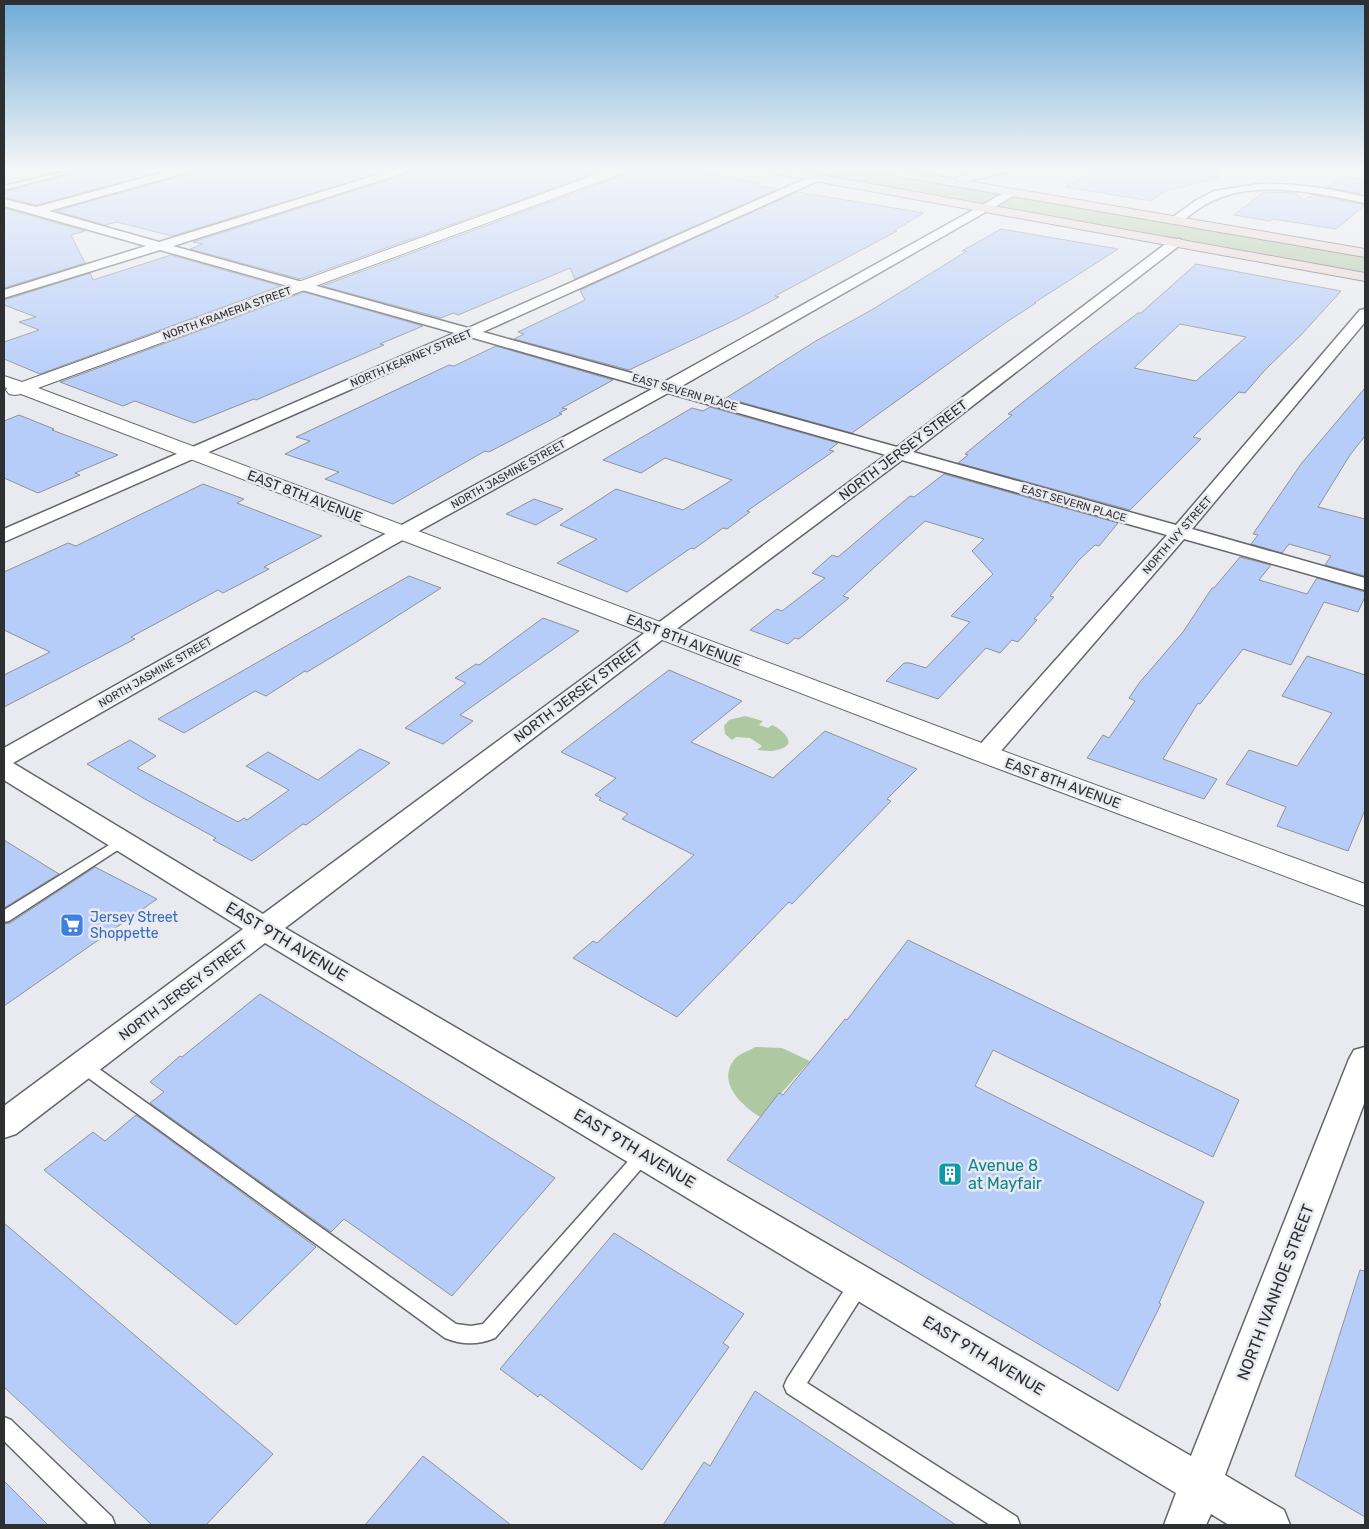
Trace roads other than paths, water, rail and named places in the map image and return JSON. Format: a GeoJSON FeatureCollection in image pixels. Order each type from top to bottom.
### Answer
{"type":"FeatureCollection","features":[{"type":"Feature","properties":{"kind":"main road"},"geometry":{"type":"LineString","coordinates":[[1172,241],[1365,276]]}},
{"type":"Feature","properties":{"kind":"main road"},"geometry":{"type":"LineString","coordinates":[[1298,241],[1365,253]]}},
{"type":"Feature","properties":{"kind":"street","name":"EAST SEVERN PLACE"},"geometry":{"type":"LineString","coordinates":[[142,241],[668,387],[1365,584]]}},
{"type":"Feature","properties":{"kind":"street"},"geometry":{"type":"LineString","coordinates":[[4,294],[174,241]]}},
{"type":"Feature","properties":{"kind":"street","name":"NORTH KRAMERIA STREET"},"geometry":{"type":"LineString","coordinates":[[10,388],[422,241]]}},
{"type":"Feature","properties":{"kind":"street","name":"NORTH KEARNEY STREET"},"geometry":{"type":"LineString","coordinates":[[4,536],[674,241]]}},
{"type":"Feature","properties":{"kind":"street","name":"NORTH JASMINE STREET"},"geometry":{"type":"LineString","coordinates":[[4,758],[401,533],[668,387],[927,241]]}},
{"type":"Feature","properties":{"kind":"street","name":"NORTH JERSEY STREET"},"geometry":{"type":"LineString","coordinates":[[4,1124],[659,631],[900,453],[1176,242]]}},
{"type":"Feature","properties":{"kind":"street","name":"NORTH IVY STREET"},"geometry":{"type":"LineString","coordinates":[[986,754],[1180,533],[1365,313]]}},
{"type":"Feature","properties":{"kind":"street","name":"EAST 8TH AVENUE"},"geometry":{"type":"LineString","coordinates":[[10,388],[192,453],[659,631],[1365,895]]}},
{"type":"Feature","properties":{"kind":"street","name":"EAST 9TH AVENUE"},"geometry":{"type":"LineString","coordinates":[[4,769],[265,929],[1269,1525]]}},
{"type":"Feature","properties":{"kind":"street","name":"NORTH IVANHOE STREET"},"geometry":{"type":"LineString","coordinates":[[1185,1525],[1365,1058]]}},
{"type":"Feature","properties":{"kind":"lane"},"geometry":{"type":"LineString","coordinates":[[4,917],[122,841]]}},
{"type":"Feature","properties":{"kind":"lane"},"geometry":{"type":"LineString","coordinates":[[82,1065],[452,1332],[471,1335],[488,1332],[645,1154]]}},
{"type":"Feature","properties":{"kind":"lane"},"geometry":{"type":"LineString","coordinates":[[861,1282],[794,1386],[1009,1525]]}},
{"type":"Feature","properties":{"kind":"lane"},"geometry":{"type":"LineString","coordinates":[[4,1426],[104,1525]]}},
{"type":"Feature","properties":{"kind":"place","name":"Jersey Street Shoppette"},"geometry":{"type":"Point","coordinates":[72,925]}},
{"type":"Feature","properties":{"kind":"place","name":"Avenue 8 at Mayfair"},"geometry":{"type":"Point","coordinates":[950,1174]}}]}
